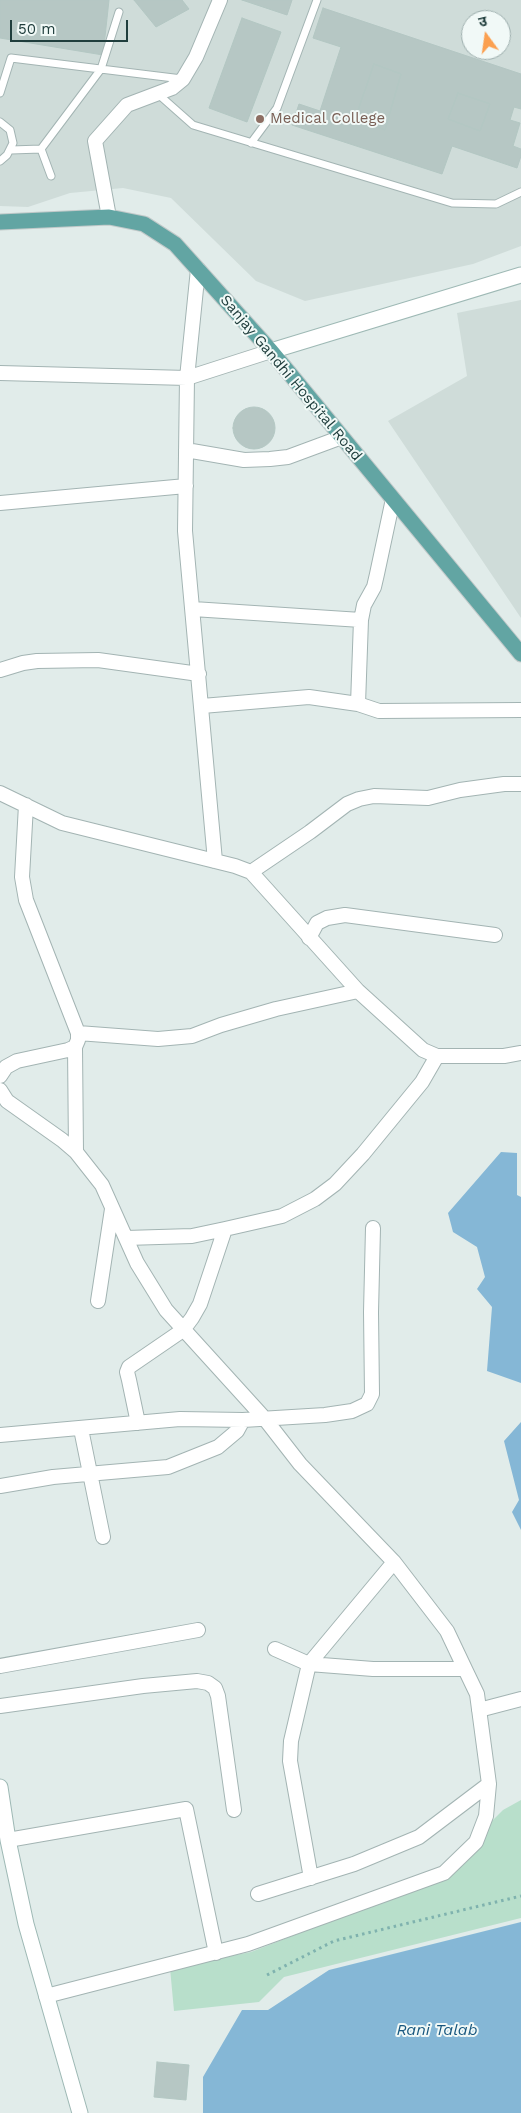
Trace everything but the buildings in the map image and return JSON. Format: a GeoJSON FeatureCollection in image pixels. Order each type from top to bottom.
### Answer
{"type":"FeatureCollection","features":[{"type":"Feature","properties":{"kind":"main road","name":"Sanjay Gandhi Hospital Road"},"geometry":{"type":"LineString","coordinates":[[0,222],[109,217],[144,224],[175,244],[271,351],[521,654]]}},
{"type":"Feature","properties":{"kind":"main road"},"geometry":{"type":"LineString","coordinates":[[271,351],[521,275]]}},
{"type":"Feature","properties":{"kind":"main road"},"geometry":{"type":"LineString","coordinates":[[0,1787],[8,1840],[26,1924],[80,2113]]}},
{"type":"Feature","properties":{"kind":"street"},"geometry":{"type":"LineString","coordinates":[[109,217],[95,141],[127,105],[172,88],[183,79],[196,57],[220,0]]}},
{"type":"Feature","properties":{"kind":"street"},"geometry":{"type":"LineString","coordinates":[[198,269],[187,378],[185,530],[215,861]]}},
{"type":"Feature","properties":{"kind":"street"},"geometry":{"type":"LineString","coordinates":[[0,373],[187,378],[271,351]]}},
{"type":"Feature","properties":{"kind":"street"},"geometry":{"type":"LineString","coordinates":[[186,450],[244,460],[270,459],[288,457],[342,437]]}},
{"type":"Feature","properties":{"kind":"street"},"geometry":{"type":"LineString","coordinates":[[0,503],[186,486]]}},
{"type":"Feature","properties":{"kind":"street"},"geometry":{"type":"LineString","coordinates":[[358,704],[361,620],[364,606],[374,587],[378,574],[393,499]]}},
{"type":"Feature","properties":{"kind":"street"},"geometry":{"type":"LineString","coordinates":[[193,609],[361,620]]}},
{"type":"Feature","properties":{"kind":"street"},"geometry":{"type":"LineString","coordinates":[[0,670],[37,661],[98,660],[199,674]]}},
{"type":"Feature","properties":{"kind":"street"},"geometry":{"type":"LineString","coordinates":[[202,706],[309,697],[358,704],[379,711],[521,710]]}},
{"type":"Feature","properties":{"kind":"street"},"geometry":{"type":"LineString","coordinates":[[251,872],[347,804],[359,799],[374,796],[428,798],[460,790],[504,784],[521,784]]}},
{"type":"Feature","properties":{"kind":"street"},"geometry":{"type":"LineString","coordinates":[[0,793],[67,825],[215,861],[251,872],[358,991],[423,1050],[437,1056],[504,1056],[521,1054]]}},
{"type":"Feature","properties":{"kind":"street"},"geometry":{"type":"LineString","coordinates":[[26,805],[22,878],[26,900],[78,1033],[75,1047],[76,1152]]}},
{"type":"Feature","properties":{"kind":"street"},"geometry":{"type":"LineString","coordinates":[[309,938],[317,923],[327,918],[345,916],[495,935]]}},
{"type":"Feature","properties":{"kind":"street"},"geometry":{"type":"LineString","coordinates":[[78,1033],[158,1039],[192,1036],[221,1024],[276,1009],[358,991]]}},
{"type":"Feature","properties":{"kind":"street"},"geometry":{"type":"LineString","coordinates":[[0,1076],[6,1067],[17,1060],[75,1047]]}},
{"type":"Feature","properties":{"kind":"street"},"geometry":{"type":"LineString","coordinates":[[126,1238],[192,1236],[225,1230],[294,1211],[315,1199],[335,1184],[364,1154],[422,1082],[437,1056]]}},
{"type":"Feature","properties":{"kind":"street"},"geometry":{"type":"LineString","coordinates":[[0,1090],[7,1101],[76,1152],[102,1184],[148,1283],[166,1310],[265,1419],[300,1464],[394,1562],[447,1631],[477,1694],[489,1784],[486,1816],[476,1842],[444,1872],[248,1944],[46,1996]]}},
{"type":"Feature","properties":{"kind":"street"},"geometry":{"type":"LineString","coordinates":[[98,1300],[113,1208]]}},
{"type":"Feature","properties":{"kind":"street"},"geometry":{"type":"LineString","coordinates":[[0,1435],[180,1419],[265,1419],[352,1411],[367,1404],[372,1394],[370,1312],[373,1228]]}},
{"type":"Feature","properties":{"kind":"street"},"geometry":{"type":"LineString","coordinates":[[138,1423],[127,1372],[129,1367],[183,1330],[200,1304],[225,1230]]}},
{"type":"Feature","properties":{"kind":"street"},"geometry":{"type":"LineString","coordinates":[[0,1486],[92,1474],[152,1469],[183,1462],[218,1447],[230,1439],[243,1420]]}},
{"type":"Feature","properties":{"kind":"street"},"geometry":{"type":"LineString","coordinates":[[81,1428],[92,1474],[103,1537]]}},
{"type":"Feature","properties":{"kind":"street"},"geometry":{"type":"LineString","coordinates":[[311,1878],[290,1761],[291,1741],[308,1664],[394,1562]]}},
{"type":"Feature","properties":{"kind":"street"},"geometry":{"type":"LineString","coordinates":[[0,1666],[198,1630]]}},
{"type":"Feature","properties":{"kind":"street"},"geometry":{"type":"LineString","coordinates":[[275,1649],[308,1664],[373,1670],[465,1669]]}},
{"type":"Feature","properties":{"kind":"street"},"geometry":{"type":"LineString","coordinates":[[0,1706],[143,1686],[197,1681],[208,1683],[215,1688],[218,1696],[234,1810]]}},
{"type":"Feature","properties":{"kind":"street"},"geometry":{"type":"LineString","coordinates":[[479,1710],[521,1699]]}},
{"type":"Feature","properties":{"kind":"street"},"geometry":{"type":"LineString","coordinates":[[258,1894],[354,1864],[419,1837],[489,1784]]}},
{"type":"Feature","properties":{"kind":"street"},"geometry":{"type":"LineString","coordinates":[[8,1840],[186,1809],[216,1953]]}},
{"type":"Feature","properties":{"kind":"lane"},"geometry":{"type":"LineString","coordinates":[[251,143],[276,108],[317,0]]}},
{"type":"Feature","properties":{"kind":"lane"},"geometry":{"type":"LineString","coordinates":[[41,149],[101,69],[119,12]]}},
{"type":"Feature","properties":{"kind":"lane"},"geometry":{"type":"LineString","coordinates":[[0,93],[10,58],[183,79]]}},
{"type":"Feature","properties":{"kind":"lane"},"geometry":{"type":"LineString","coordinates":[[157,93],[193,125],[452,203],[496,204],[521,192]]}},
{"type":"Feature","properties":{"kind":"lane"},"geometry":{"type":"LineString","coordinates":[[0,122],[10,130],[13,143],[7,156],[0,161]]}},
{"type":"Feature","properties":{"kind":"lane"},"geometry":{"type":"LineString","coordinates":[[11,150],[41,149]]}},
{"type":"Feature","properties":{"kind":"lane"},"geometry":{"type":"LineString","coordinates":[[41,149],[51,176]]}},
{"type":"Feature","properties":{"kind":"path"},"geometry":{"type":"LineString","coordinates":[[267,1975],[334,1941],[521,1896]]}},
{"type":"Feature","properties":{"kind":"shaded area","name":"Medical College"},"geometry":{"type":"Polygon","coordinates":[[[0,0],[521,0],[521,246],[473,264],[305,301],[256,281],[171,198],[123,188],[70,193],[28,207],[0,206],[0,0]]]}},
{"type":"Feature","properties":{"kind":"shaded area"},"geometry":{"type":"Polygon","coordinates":[[[521,300],[521,618],[388,421],[467,376],[457,313],[521,300]]]}},
{"type":"Feature","properties":{"kind":"green space"},"geometry":{"type":"Polygon","coordinates":[[[521,1800],[521,1918],[284,1977],[259,2002],[174,2011],[170,1968],[251,1952],[456,1872],[486,1827],[503,1810],[521,1800]]]}},
{"type":"Feature","properties":{"kind":"water"},"geometry":{"type":"Polygon","coordinates":[[[501,1152],[517,1153],[517,1195],[521,1197],[521,1383],[487,1371],[492,1307],[477,1289],[485,1277],[477,1247],[453,1232],[448,1213],[501,1152]]]}},
{"type":"Feature","properties":{"kind":"water"},"geometry":{"type":"Polygon","coordinates":[[[521,1422],[521,1530],[512,1512],[519,1500],[504,1441],[521,1422]]]}},
{"type":"Feature","properties":{"kind":"water","name":"Rani Talab"},"geometry":{"type":"Polygon","coordinates":[[[521,1922],[521,2113],[203,2113],[203,2077],[242,2010],[268,2010],[329,1970],[521,1922]]]}},
{"type":"Feature","properties":{"kind":"place","name":"Medical College"},"geometry":{"type":"Point","coordinates":[260,119]}}]}
